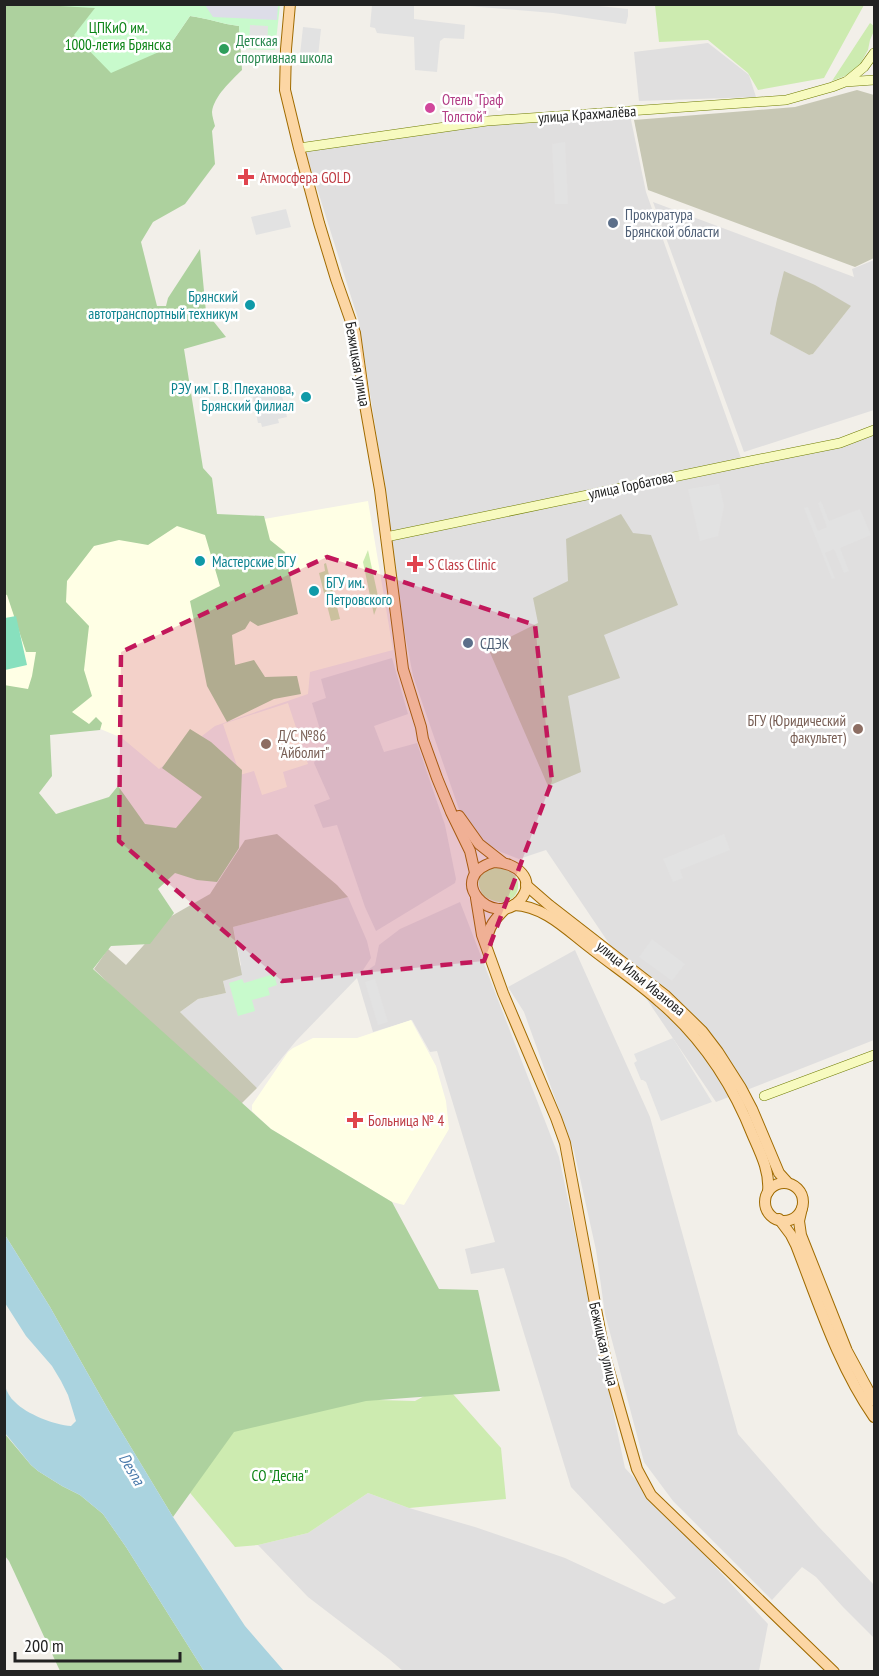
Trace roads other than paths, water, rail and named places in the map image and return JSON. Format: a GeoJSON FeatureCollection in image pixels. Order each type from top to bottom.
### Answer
{"type":"FeatureCollection","features":[{"type":"Feature","properties":{"kind":"main road","name":"Бежицкая улица"},"geometry":{"type":"LineString","coordinates":[[290,4],[285,90],[336,279],[355,333],[386,537],[403,669],[421,727]]}},
{"type":"Feature","properties":{"kind":"main road"},"geometry":{"type":"LineString","coordinates":[[845,82],[864,68],[874,53]]}},
{"type":"Feature","properties":{"kind":"main road","name":"улица Крахмалёва"},"geometry":{"type":"LineString","coordinates":[[299,148],[487,121],[786,100],[845,82],[874,80]]}},
{"type":"Feature","properties":{"kind":"main road","name":"улица Горбатова"},"geometry":{"type":"LineString","coordinates":[[386,537],[840,444],[874,430]]}},
{"type":"Feature","properties":{"kind":"main road"},"geometry":{"type":"LineString","coordinates":[[421,727],[456,811],[479,844],[489,854],[520,871],[525,880],[526,885],[520,899],[492,923],[488,930],[488,949]]}},
{"type":"Feature","properties":{"kind":"main road"},"geometry":{"type":"LineString","coordinates":[[421,727],[437,778],[470,851],[475,873],[472,886],[476,898],[488,906],[500,908],[511,906]]}},
{"type":"Feature","properties":{"kind":"main road"},"geometry":{"type":"LineString","coordinates":[[475,873],[480,867],[502,862]]}},
{"type":"Feature","properties":{"kind":"main road","name":"улица Ильи Иванова"},"geometry":{"type":"LineString","coordinates":[[526,885],[666,996],[702,1032],[741,1088],[779,1173],[788,1184]]}},
{"type":"Feature","properties":{"kind":"main road","name":"Бежицкая улица"},"geometry":{"type":"LineString","coordinates":[[476,898],[482,935],[503,993],[565,1143],[605,1357],[636,1469],[651,1495],[834,1671]]}},
{"type":"Feature","properties":{"kind":"main road","name":"улица Ильи Иванова"},"geometry":{"type":"LineString","coordinates":[[511,906],[531,908],[543,913],[566,929],[660,1002],[696,1038],[723,1075],[744,1112],[768,1174],[768,1192]]}},
{"type":"Feature","properties":{"kind":"main road"},"geometry":{"type":"LineString","coordinates":[[764,1096],[874,1055]]}},
{"type":"Feature","properties":{"kind":"main road"},"geometry":{"type":"LineString","coordinates":[[874,1401],[848,1351],[801,1235],[799,1221],[803,1202],[799,1190],[788,1184],[777,1185],[768,1192],[766,1207],[791,1235],[848,1373],[874,1417]]}},
{"type":"Feature","properties":{"kind":"main road"},"geometry":{"type":"LineString","coordinates":[[779,1220],[790,1220],[802,1208]]}},
{"type":"Feature","properties":{"kind":"water","name":"Desna"},"geometry":{"type":"Polygon","coordinates":[[[5,1235],[50,1307],[173,1517],[245,1626],[284,1671],[204,1671],[103,1514],[80,1495],[38,1471],[5,1433],[5,1386],[13,1400],[33,1415],[71,1426],[76,1421],[68,1395],[52,1366],[26,1336],[5,1303],[5,1235]]]}},
{"type":"Feature","properties":{"kind":"place","name":"Детская спортивная школа"},"geometry":{"type":"Point","coordinates":[224,49]}},
{"type":"Feature","properties":{"kind":"place","name":"Отель \"Граф Толстой\""},"geometry":{"type":"Point","coordinates":[430,108]}},
{"type":"Feature","properties":{"kind":"place","name":"Атмосфера GOLD"},"geometry":{"type":"Point","coordinates":[246,177]}},
{"type":"Feature","properties":{"kind":"place","name":"Прокуратура Брянской области"},"geometry":{"type":"Point","coordinates":[613,223]}},
{"type":"Feature","properties":{"kind":"place","name":"Брянский автотранспортный техникум"},"geometry":{"type":"Point","coordinates":[250,305]}},
{"type":"Feature","properties":{"kind":"place","name":"РЭУ им. Г. В. Плеханова, Брянский филиал"},"geometry":{"type":"Point","coordinates":[306,397]}},
{"type":"Feature","properties":{"kind":"place","name":"Мастерские БГУ"},"geometry":{"type":"Point","coordinates":[200,561]}},
{"type":"Feature","properties":{"kind":"place","name":"S Class Clinic"},"geometry":{"type":"Point","coordinates":[415,564]}},
{"type":"Feature","properties":{"kind":"place","name":"БГУ им. Петровского"},"geometry":{"type":"Point","coordinates":[314,591]}},
{"type":"Feature","properties":{"kind":"place","name":"СДЭК"},"geometry":{"type":"Point","coordinates":[468,643]}},
{"type":"Feature","properties":{"kind":"place","name":"БГУ (Юридический факультет)"},"geometry":{"type":"Point","coordinates":[858,729]}},
{"type":"Feature","properties":{"kind":"place","name":"Д/С №86 \"Айболит\""},"geometry":{"type":"Point","coordinates":[266,744]}},
{"type":"Feature","properties":{"kind":"place","name":"Больница № 4"},"geometry":{"type":"Point","coordinates":[355,1120]}},
{"type":"Feature","properties":{"kind":"park label","name":"ЦПКиО им. 1000-летия Брянска"},"geometry":{"type":"Point","coordinates":[118,36]}},
{"type":"Feature","properties":{"kind":"park label","name":"СО \"Десна\""},"geometry":{"type":"Point","coordinates":[280,1475]}}]}
